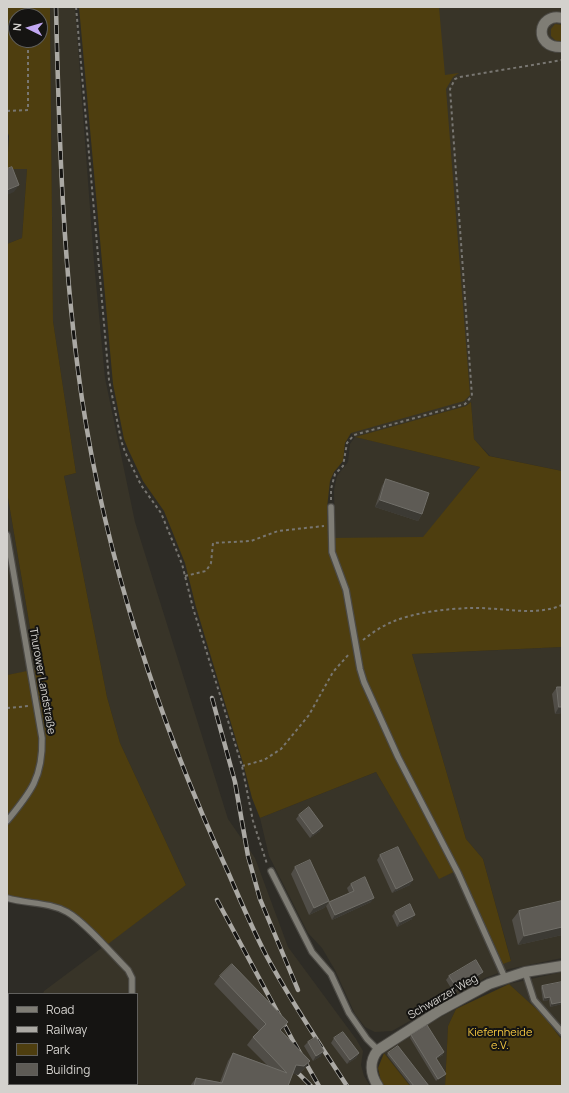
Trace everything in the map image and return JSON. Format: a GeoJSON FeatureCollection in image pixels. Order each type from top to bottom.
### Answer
{"type":"FeatureCollection","features":[{"type":"Feature","properties":{"kind":"street"},"geometry":{"type":"LineString","coordinates":[[562,18],[551,18],[542,26],[543,40],[547,44],[562,47]]}},
{"type":"Feature","properties":{"kind":"street","name":"Schwarzer Weg"},"geometry":{"type":"LineString","coordinates":[[378,1050],[439,1011],[505,978],[525,972],[562,966]]}},
{"type":"Feature","properties":{"kind":"street"},"geometry":{"type":"LineString","coordinates":[[378,1050],[373,1056],[371,1065],[372,1074],[378,1086]]}},
{"type":"Feature","properties":{"kind":"lane"},"geometry":{"type":"LineString","coordinates":[[331,507],[332,552],[346,590],[364,682],[395,750],[458,873],[505,978]]}},
{"type":"Feature","properties":{"kind":"lane","name":"Thurower Landstraße"},"geometry":{"type":"LineString","coordinates":[[7,535],[42,738],[43,758],[38,775],[29,792],[7,821]]}},
{"type":"Feature","properties":{"kind":"lane"},"geometry":{"type":"LineString","coordinates":[[271,871],[312,952],[331,974],[349,1013],[367,1039],[378,1050]]}},
{"type":"Feature","properties":{"kind":"lane"},"geometry":{"type":"LineString","coordinates":[[7,898],[52,906],[68,912],[128,970],[132,978],[132,993]]}},
{"type":"Feature","properties":{"kind":"lane"},"geometry":{"type":"LineString","coordinates":[[525,972],[534,1000],[562,1032]]}},
{"type":"Feature","properties":{"kind":"path"},"geometry":{"type":"LineString","coordinates":[[76,7],[109,380],[118,425],[125,452],[141,485],[164,519],[185,576],[224,711],[242,766],[253,821],[264,857],[271,871]]}},
{"type":"Feature","properties":{"kind":"path"},"geometry":{"type":"LineString","coordinates":[[7,111],[28,110],[28,48]]}},
{"type":"Feature","properties":{"kind":"path"},"geometry":{"type":"LineString","coordinates":[[331,507],[332,481],[335,474],[345,462],[349,439],[354,435],[465,404],[472,396],[450,89],[451,84],[460,77],[562,60]]}},
{"type":"Feature","properties":{"kind":"path"},"geometry":{"type":"LineString","coordinates":[[185,576],[206,571],[210,563],[213,544],[251,541],[278,531],[331,526]]}},
{"type":"Feature","properties":{"kind":"path"},"geometry":{"type":"LineString","coordinates":[[242,766],[264,760],[281,749],[309,715],[333,672],[356,645],[393,621],[424,614],[471,608],[514,610],[554,608],[562,605]]}},
{"type":"Feature","properties":{"kind":"path"},"geometry":{"type":"LineString","coordinates":[[7,708],[36,705]]}},
{"type":"Feature","properties":{"kind":"shaded area"},"geometry":{"type":"Polygon","coordinates":[[[50,7],[75,7],[94,262],[105,378],[135,522],[228,819],[255,858],[288,947],[356,1039],[363,1051],[361,1065],[364,1076],[370,1086],[8,1086],[138,1085],[138,993],[43,993],[186,885],[120,743],[107,697],[64,476],[76,473],[53,321],[50,7]]]}},
{"type":"Feature","properties":{"kind":"shaded area"},"geometry":{"type":"Polygon","coordinates":[[[109,7],[562,7],[562,471],[490,456],[474,439],[471,402],[466,406],[356,437],[480,467],[423,538],[335,538],[334,490],[337,476],[348,462],[350,444],[355,437],[351,433],[321,442],[109,7]]]}},
{"type":"Feature","properties":{"kind":"shaded area"},"geometry":{"type":"Polygon","coordinates":[[[7,169],[27,169],[22,238],[7,244],[7,169]]]}},
{"type":"Feature","properties":{"kind":"shaded area"},"geometry":{"type":"Polygon","coordinates":[[[7,492],[37,670],[7,675],[7,492]]]}},
{"type":"Feature","properties":{"kind":"shaded area"},"geometry":{"type":"Polygon","coordinates":[[[562,647],[562,958],[509,969],[485,978],[392,1031],[375,1032],[365,1027],[355,1014],[335,970],[322,948],[308,933],[269,856],[260,818],[376,772],[439,878],[460,869],[503,963],[511,960],[483,859],[466,839],[412,654],[562,647]]]}},
{"type":"Feature","properties":{"kind":"shaded area"},"geometry":{"type":"Polygon","coordinates":[[[562,972],[562,1040],[543,1015],[509,984],[562,972]]]}},
{"type":"Feature","properties":{"kind":"shaded area"},"geometry":{"type":"Polygon","coordinates":[[[456,1009],[448,1026],[445,1086],[410,1086],[384,1053],[426,1025],[456,1009]]]}},
{"type":"Feature","properties":{"kind":"green space"},"geometry":{"type":"Polygon","coordinates":[[[7,7],[50,7],[53,321],[76,473],[64,476],[107,697],[120,743],[186,885],[108,944],[69,910],[7,895],[7,675],[37,669],[7,492],[7,244],[22,238],[27,169],[7,169],[9,136],[7,131],[7,7]]]}},
{"type":"Feature","properties":{"kind":"green space"},"geometry":{"type":"Polygon","coordinates":[[[79,7],[439,7],[445,75],[459,73],[453,77],[446,89],[470,395],[464,401],[351,433],[345,443],[343,461],[334,472],[330,481],[327,508],[328,538],[423,537],[480,467],[355,437],[466,406],[471,402],[474,439],[489,456],[562,471],[562,647],[412,654],[466,839],[483,859],[511,961],[503,964],[460,869],[439,879],[376,772],[260,818],[252,798],[243,763],[196,607],[185,563],[164,511],[143,481],[124,439],[113,384],[79,7]]]}},
{"type":"Feature","properties":{"kind":"green space"},"geometry":{"type":"Polygon","coordinates":[[[555,24],[562,25],[562,41],[556,41],[551,36],[551,29],[555,24]]]}},
{"type":"Feature","properties":{"kind":"green space","name":"Kiefernheide e.V."},"geometry":{"type":"Polygon","coordinates":[[[509,984],[543,1015],[562,1040],[562,1086],[445,1086],[448,1026],[456,1009],[509,984]]]}},
{"type":"Feature","properties":{"kind":"green space"},"geometry":{"type":"Polygon","coordinates":[[[384,1053],[410,1086],[382,1086],[378,1068],[384,1053]]]}},
{"type":"Feature","properties":{"kind":"building"},"geometry":{"type":"Polygon","coordinates":[[[12,167],[19,185],[7,190],[7,169],[12,167]]]}},
{"type":"Feature","properties":{"kind":"building"},"geometry":{"type":"Polygon","coordinates":[[[386,479],[429,493],[422,514],[380,500],[386,479]]]}},
{"type":"Feature","properties":{"kind":"building"},"geometry":{"type":"Polygon","coordinates":[[[557,687],[562,687],[562,707],[559,707],[557,687]]]}},
{"type":"Feature","properties":{"kind":"building"},"geometry":{"type":"Polygon","coordinates":[[[309,807],[323,826],[313,834],[299,815],[309,807]]]}},
{"type":"Feature","properties":{"kind":"building"},"geometry":{"type":"Polygon","coordinates":[[[398,847],[413,880],[396,889],[380,855],[398,847]]]}},
{"type":"Feature","properties":{"kind":"building"},"geometry":{"type":"Polygon","coordinates":[[[310,860],[329,901],[314,908],[295,867],[310,860]]]}},
{"type":"Feature","properties":{"kind":"building"},"geometry":{"type":"Polygon","coordinates":[[[365,877],[374,898],[335,915],[329,902],[354,891],[351,884],[365,877]]]}},
{"type":"Feature","properties":{"kind":"building"},"geometry":{"type":"Polygon","coordinates":[[[562,901],[562,927],[524,936],[519,911],[562,901]]]}},
{"type":"Feature","properties":{"kind":"building"},"geometry":{"type":"Polygon","coordinates":[[[410,904],[415,915],[400,922],[395,912],[410,904]]]}},
{"type":"Feature","properties":{"kind":"building"},"geometry":{"type":"Polygon","coordinates":[[[476,960],[483,972],[457,988],[449,976],[476,960]]]}},
{"type":"Feature","properties":{"kind":"building"},"geometry":{"type":"Polygon","coordinates":[[[232,964],[288,1022],[280,1030],[310,1061],[304,1066],[296,1065],[288,1086],[194,1086],[196,1078],[222,1083],[233,1053],[287,1073],[253,1037],[266,1024],[220,976],[232,964]]]}},
{"type":"Feature","properties":{"kind":"building"},"geometry":{"type":"Polygon","coordinates":[[[562,982],[562,1002],[552,1004],[550,997],[545,998],[542,986],[562,982]]]}},
{"type":"Feature","properties":{"kind":"building"},"geometry":{"type":"Polygon","coordinates":[[[427,1025],[444,1052],[436,1058],[446,1074],[438,1079],[411,1035],[427,1025]]]}},
{"type":"Feature","properties":{"kind":"building"},"geometry":{"type":"Polygon","coordinates":[[[343,1032],[359,1053],[350,1060],[334,1038],[343,1032]]]}},
{"type":"Feature","properties":{"kind":"building"},"geometry":{"type":"Polygon","coordinates":[[[316,1037],[324,1051],[316,1056],[308,1042],[316,1037]]]}},
{"type":"Feature","properties":{"kind":"building"},"geometry":{"type":"Polygon","coordinates":[[[398,1046],[429,1086],[414,1086],[388,1053],[398,1046]]]}},
{"type":"Feature","properties":{"kind":"railway"},"geometry":{"type":"LineString","coordinates":[[56,7],[63,204],[70,302],[82,399],[92,460],[105,520],[121,581],[138,641],[180,759],[246,914],[266,955],[285,988],[347,1086]]}},
{"type":"Feature","properties":{"kind":"railway"},"geometry":{"type":"LineString","coordinates":[[212,698],[235,782],[248,856],[260,899],[298,990]]}},
{"type":"Feature","properties":{"kind":"railway"},"geometry":{"type":"LineString","coordinates":[[217,900],[319,1086]]}},
{"type":"Feature","properties":{"kind":"railway"},"geometry":{"type":"LineString","coordinates":[[291,1066],[311,1086]]}}]}
